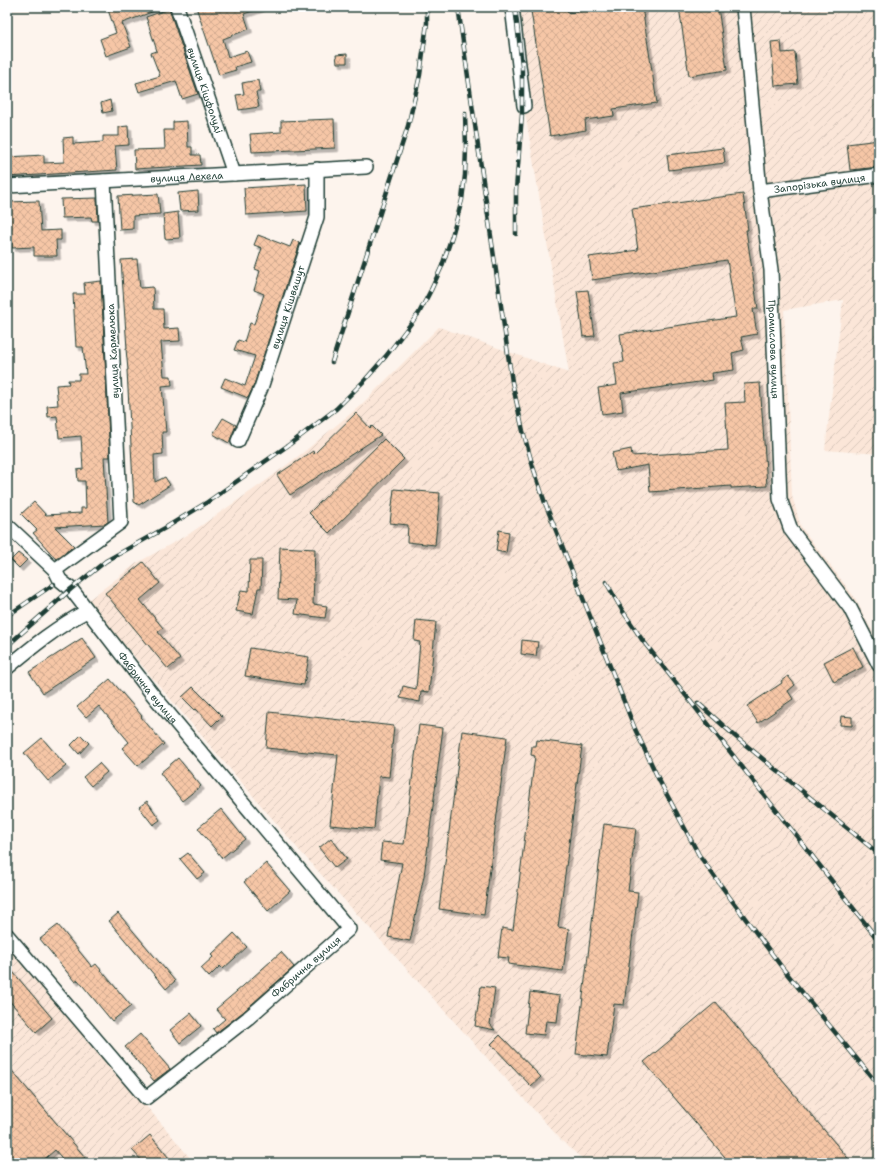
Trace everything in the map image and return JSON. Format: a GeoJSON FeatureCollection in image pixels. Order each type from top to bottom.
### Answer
{"type":"FeatureCollection","features":[{"type":"Feature","properties":{"kind":"street","name":"вулиця Кішфолуді"},"geometry":{"type":"LineString","coordinates":[[177,7],[234,174]]}},
{"type":"Feature","properties":{"kind":"street"},"geometry":{"type":"LineString","coordinates":[[512,7],[524,106]]}},
{"type":"Feature","properties":{"kind":"street","name":"Промислова вулиця"},"geometry":{"type":"LineString","coordinates":[[743,7],[760,191],[771,270],[780,499],[791,530],[850,608],[879,665]]}},
{"type":"Feature","properties":{"kind":"street","name":"вулиця Лехела"},"geometry":{"type":"LineString","coordinates":[[7,186],[366,167]]}},
{"type":"Feature","properties":{"kind":"street","name":"вулиця Кішвашут"},"geometry":{"type":"LineString","coordinates":[[238,441],[261,388],[317,217],[317,169]]}},
{"type":"Feature","properties":{"kind":"street","name":"Запорізька вулиця"},"geometry":{"type":"LineString","coordinates":[[760,191],[879,175]]}},
{"type":"Feature","properties":{"kind":"street","name":"вулиця Кармелюка"},"geometry":{"type":"LineString","coordinates":[[55,570],[122,522],[104,180]]}},
{"type":"Feature","properties":{"kind":"street","name":"Фабрична вулиця"},"geometry":{"type":"LineString","coordinates":[[7,525],[55,570],[60,580],[71,589],[153,695],[349,929],[248,1018],[146,1098],[7,935]]}},
{"type":"Feature","properties":{"kind":"street"},"geometry":{"type":"LineString","coordinates":[[7,668],[35,644],[87,611]]}},
{"type":"Feature","properties":{"kind":"shaded area"},"geometry":{"type":"Polygon","coordinates":[[[512,7],[879,7],[879,454],[825,450],[843,300],[784,310],[792,496],[801,527],[855,598],[879,645],[879,1163],[587,1163],[562,1141],[299,850],[87,601],[137,563],[189,534],[267,480],[305,451],[361,405],[439,327],[569,373],[524,106],[512,7]]]}},
{"type":"Feature","properties":{"kind":"shaded area"},"geometry":{"type":"Polygon","coordinates":[[[7,945],[172,1136],[194,1163],[7,1163],[7,945]]]}},
{"type":"Feature","properties":{"kind":"building"},"geometry":{"type":"Polygon","coordinates":[[[107,7],[118,7],[119,10],[128,7],[163,8],[122,23],[131,47],[106,56],[100,39],[116,33],[107,7]]]}},
{"type":"Feature","properties":{"kind":"building"},"geometry":{"type":"Polygon","coordinates":[[[196,7],[261,8],[244,14],[249,29],[223,39],[228,57],[247,51],[251,62],[235,67],[236,70],[219,75],[196,7]]]}},
{"type":"Feature","properties":{"kind":"building"},"geometry":{"type":"Polygon","coordinates":[[[567,7],[568,13],[607,7],[642,7],[657,103],[613,109],[614,116],[585,120],[586,130],[550,136],[531,11],[567,7]]]}},
{"type":"Feature","properties":{"kind":"building"},"geometry":{"type":"Polygon","coordinates":[[[679,7],[718,7],[727,70],[689,76],[679,7]]]}},
{"type":"Feature","properties":{"kind":"building"},"geometry":{"type":"Polygon","coordinates":[[[169,9],[198,94],[182,99],[176,81],[139,92],[136,83],[160,76],[151,53],[157,51],[146,17],[169,9]]]}},
{"type":"Feature","properties":{"kind":"building"},"geometry":{"type":"Polygon","coordinates":[[[781,41],[782,53],[795,52],[798,84],[775,86],[771,42],[781,41]]]}},
{"type":"Feature","properties":{"kind":"building"},"geometry":{"type":"Polygon","coordinates":[[[347,54],[347,63],[337,63],[336,55],[347,54]]]}},
{"type":"Feature","properties":{"kind":"building"},"geometry":{"type":"Polygon","coordinates":[[[258,80],[260,92],[256,92],[259,107],[239,110],[236,95],[244,94],[242,83],[258,80]]]}},
{"type":"Feature","properties":{"kind":"building"},"geometry":{"type":"Polygon","coordinates":[[[110,100],[112,111],[103,113],[101,103],[110,100]]]}},
{"type":"Feature","properties":{"kind":"building"},"geometry":{"type":"Polygon","coordinates":[[[334,119],[335,148],[252,152],[250,134],[281,132],[281,121],[334,119]]]}},
{"type":"Feature","properties":{"kind":"building"},"geometry":{"type":"Polygon","coordinates":[[[187,121],[188,147],[192,147],[192,155],[200,155],[201,165],[135,169],[134,150],[165,149],[164,130],[173,130],[173,122],[187,121]]]}},
{"type":"Feature","properties":{"kind":"building"},"geometry":{"type":"Polygon","coordinates":[[[128,126],[129,145],[115,146],[117,170],[7,177],[7,157],[44,155],[44,163],[64,162],[63,138],[73,137],[73,144],[103,142],[103,136],[119,136],[119,127],[128,126]]]}},
{"type":"Feature","properties":{"kind":"building"},"geometry":{"type":"Polygon","coordinates":[[[879,140],[879,167],[850,170],[847,144],[879,140]]]}},
{"type":"Feature","properties":{"kind":"building"},"geometry":{"type":"Polygon","coordinates":[[[723,148],[725,163],[669,170],[667,155],[723,148]]]}},
{"type":"Feature","properties":{"kind":"building"},"geometry":{"type":"Polygon","coordinates":[[[306,184],[307,211],[246,215],[244,188],[306,184]]]}},
{"type":"Feature","properties":{"kind":"building"},"geometry":{"type":"Polygon","coordinates":[[[198,191],[199,210],[180,211],[178,193],[198,191]]]}},
{"type":"Feature","properties":{"kind":"building"},"geometry":{"type":"Polygon","coordinates":[[[158,194],[160,214],[133,216],[133,229],[120,230],[118,196],[158,194]]]}},
{"type":"Feature","properties":{"kind":"building"},"geometry":{"type":"Polygon","coordinates":[[[743,194],[748,230],[746,230],[758,309],[753,309],[757,334],[741,337],[744,350],[732,353],[734,370],[712,373],[713,380],[621,393],[623,411],[602,414],[598,388],[617,385],[614,363],[624,362],[620,334],[736,317],[727,260],[592,280],[589,257],[638,250],[632,209],[743,194]]]}},
{"type":"Feature","properties":{"kind":"building"},"geometry":{"type":"Polygon","coordinates":[[[97,198],[98,221],[92,221],[91,217],[62,218],[61,199],[97,198]]]}},
{"type":"Feature","properties":{"kind":"building"},"geometry":{"type":"Polygon","coordinates":[[[39,201],[41,231],[61,230],[61,240],[56,240],[57,256],[34,256],[34,247],[12,248],[10,228],[7,228],[7,202],[39,201]]]}},
{"type":"Feature","properties":{"kind":"building"},"geometry":{"type":"Polygon","coordinates":[[[178,212],[180,238],[165,239],[163,214],[178,212]]]}},
{"type":"Feature","properties":{"kind":"building"},"geometry":{"type":"Polygon","coordinates":[[[258,235],[290,247],[293,240],[300,243],[254,385],[248,398],[221,387],[225,378],[245,386],[255,356],[234,350],[238,340],[244,342],[250,323],[254,324],[264,294],[254,290],[260,271],[255,269],[262,248],[254,245],[258,235]]]}},
{"type":"Feature","properties":{"kind":"building"},"geometry":{"type":"Polygon","coordinates":[[[137,259],[140,288],[153,287],[154,309],[163,309],[164,329],[179,328],[180,341],[161,342],[164,376],[171,376],[172,385],[162,386],[166,432],[162,432],[163,454],[154,455],[155,482],[165,477],[170,485],[139,505],[134,502],[127,349],[121,260],[137,259]]]}},
{"type":"Feature","properties":{"kind":"building"},"geometry":{"type":"Polygon","coordinates":[[[101,281],[110,457],[104,457],[108,522],[105,524],[55,527],[74,546],[56,559],[33,533],[37,530],[21,514],[34,502],[46,515],[81,513],[81,508],[86,508],[85,481],[78,481],[77,470],[83,469],[81,436],[59,438],[57,416],[48,417],[47,406],[58,405],[56,385],[69,384],[68,380],[79,380],[79,374],[86,374],[83,347],[76,347],[73,294],[85,294],[84,283],[101,281]]]}},
{"type":"Feature","properties":{"kind":"building"},"geometry":{"type":"Polygon","coordinates":[[[588,290],[595,336],[583,337],[577,291],[588,290]]]}},
{"type":"Feature","properties":{"kind":"building"},"geometry":{"type":"Polygon","coordinates":[[[760,383],[767,486],[731,488],[731,486],[650,492],[648,465],[616,471],[612,453],[631,449],[632,456],[728,450],[725,403],[745,402],[744,384],[760,383]]]}},
{"type":"Feature","properties":{"kind":"building"},"geometry":{"type":"Polygon","coordinates":[[[356,413],[370,428],[372,426],[381,435],[290,495],[277,475],[313,451],[314,454],[356,413]]]}},
{"type":"Feature","properties":{"kind":"building"},"geometry":{"type":"Polygon","coordinates":[[[223,418],[236,425],[229,443],[213,434],[223,418]]]}},
{"type":"Feature","properties":{"kind":"building"},"geometry":{"type":"Polygon","coordinates":[[[384,439],[404,459],[329,533],[309,513],[384,439]]]}},
{"type":"Feature","properties":{"kind":"building"},"geometry":{"type":"Polygon","coordinates":[[[394,489],[440,493],[435,545],[407,542],[408,525],[390,523],[394,489]]]}},
{"type":"Feature","properties":{"kind":"building"},"geometry":{"type":"Polygon","coordinates":[[[499,530],[509,532],[506,553],[496,551],[499,530]]]}},
{"type":"Feature","properties":{"kind":"building"},"geometry":{"type":"Polygon","coordinates":[[[280,547],[315,549],[313,604],[327,606],[325,618],[295,614],[297,600],[278,599],[280,547]]]}},
{"type":"Feature","properties":{"kind":"building"},"geometry":{"type":"Polygon","coordinates":[[[18,553],[27,560],[19,568],[11,560],[18,553]]]}},
{"type":"Feature","properties":{"kind":"building"},"geometry":{"type":"Polygon","coordinates":[[[250,560],[262,560],[261,588],[258,588],[253,614],[236,611],[241,590],[249,591],[250,560]]]}},
{"type":"Feature","properties":{"kind":"building"},"geometry":{"type":"Polygon","coordinates":[[[143,562],[160,583],[140,600],[163,628],[158,632],[180,659],[168,669],[105,593],[143,562]]]}},
{"type":"Feature","properties":{"kind":"building"},"geometry":{"type":"Polygon","coordinates":[[[416,620],[436,622],[429,692],[421,691],[420,702],[400,698],[403,686],[416,689],[420,642],[414,641],[416,620]]]}},
{"type":"Feature","properties":{"kind":"building"},"geometry":{"type":"Polygon","coordinates":[[[82,638],[96,658],[43,693],[29,672],[82,638]]]}},
{"type":"Feature","properties":{"kind":"building"},"geometry":{"type":"Polygon","coordinates":[[[522,640],[538,642],[536,656],[521,654],[522,640]]]}},
{"type":"Feature","properties":{"kind":"building"},"geometry":{"type":"Polygon","coordinates":[[[853,647],[863,667],[834,682],[824,662],[853,647]]]}},
{"type":"Feature","properties":{"kind":"building"},"geometry":{"type":"Polygon","coordinates":[[[250,648],[309,657],[304,685],[245,676],[250,648]]]}},
{"type":"Feature","properties":{"kind":"building"},"geometry":{"type":"Polygon","coordinates":[[[788,676],[795,685],[788,691],[793,699],[758,723],[747,706],[782,683],[781,681],[788,676]]]}},
{"type":"Feature","properties":{"kind":"building"},"geometry":{"type":"Polygon","coordinates":[[[110,679],[164,744],[138,766],[122,748],[129,742],[99,706],[86,717],[77,707],[110,679]]]}},
{"type":"Feature","properties":{"kind":"building"},"geometry":{"type":"Polygon","coordinates":[[[193,687],[222,716],[212,726],[182,697],[193,687]]]}},
{"type":"Feature","properties":{"kind":"building"},"geometry":{"type":"Polygon","coordinates":[[[269,712],[394,726],[389,777],[379,776],[374,829],[330,825],[338,755],[266,748],[269,712]]]}},
{"type":"Feature","properties":{"kind":"building"},"geometry":{"type":"Polygon","coordinates":[[[841,716],[852,717],[852,726],[840,725],[841,716]]]}},
{"type":"Feature","properties":{"kind":"building"},"geometry":{"type":"Polygon","coordinates":[[[419,725],[443,728],[424,876],[410,941],[388,937],[402,863],[380,860],[382,842],[404,844],[419,725]]]}},
{"type":"Feature","properties":{"kind":"building"},"geometry":{"type":"Polygon","coordinates":[[[462,731],[507,737],[484,915],[439,909],[462,731]]]}},
{"type":"Feature","properties":{"kind":"building"},"geometry":{"type":"Polygon","coordinates":[[[81,735],[89,743],[79,754],[71,745],[81,735]]]}},
{"type":"Feature","properties":{"kind":"building"},"geometry":{"type":"Polygon","coordinates":[[[42,738],[66,766],[48,781],[24,753],[42,738]]]}},
{"type":"Feature","properties":{"kind":"building"},"geometry":{"type":"Polygon","coordinates":[[[537,740],[582,746],[558,927],[569,929],[563,971],[508,964],[509,958],[498,957],[502,928],[513,930],[535,756],[531,755],[532,746],[536,746],[537,740]]]}},
{"type":"Feature","properties":{"kind":"building"},"geometry":{"type":"Polygon","coordinates":[[[178,758],[201,786],[182,801],[160,773],[178,758]]]}},
{"type":"Feature","properties":{"kind":"building"},"geometry":{"type":"Polygon","coordinates":[[[99,763],[107,772],[91,786],[83,777],[99,763]]]}},
{"type":"Feature","properties":{"kind":"building"},"geometry":{"type":"Polygon","coordinates":[[[147,801],[160,820],[153,825],[139,807],[147,801]]]}},
{"type":"Feature","properties":{"kind":"building"},"geometry":{"type":"Polygon","coordinates":[[[221,809],[245,839],[222,858],[198,828],[221,809]]]}},
{"type":"Feature","properties":{"kind":"building"},"geometry":{"type":"Polygon","coordinates":[[[604,824],[636,828],[628,891],[638,892],[624,1005],[614,1004],[607,1057],[576,1054],[604,824]]]}},
{"type":"Feature","properties":{"kind":"building"},"geometry":{"type":"Polygon","coordinates":[[[331,838],[347,859],[335,868],[319,848],[331,838]]]}},
{"type":"Feature","properties":{"kind":"building"},"geometry":{"type":"Polygon","coordinates":[[[188,853],[205,873],[197,879],[180,859],[188,853]]]}},
{"type":"Feature","properties":{"kind":"building"},"geometry":{"type":"Polygon","coordinates":[[[266,863],[290,891],[268,911],[244,882],[266,863]]]}},
{"type":"Feature","properties":{"kind":"building"},"geometry":{"type":"Polygon","coordinates":[[[118,913],[175,981],[166,989],[109,921],[118,913]]]}},
{"type":"Feature","properties":{"kind":"building"},"geometry":{"type":"Polygon","coordinates":[[[58,925],[92,967],[96,964],[131,1006],[112,1021],[78,980],[75,982],[40,939],[58,925]]]}},
{"type":"Feature","properties":{"kind":"building"},"geometry":{"type":"Polygon","coordinates":[[[234,933],[247,947],[223,969],[220,966],[209,977],[201,968],[213,957],[211,955],[234,933]]]}},
{"type":"Feature","properties":{"kind":"building"},"geometry":{"type":"Polygon","coordinates":[[[281,952],[294,967],[243,1012],[216,1033],[213,1029],[225,1019],[216,1009],[281,952]]]}},
{"type":"Feature","properties":{"kind":"building"},"geometry":{"type":"Polygon","coordinates":[[[7,965],[52,1018],[36,1032],[7,998],[7,965]]]}},
{"type":"Feature","properties":{"kind":"building"},"geometry":{"type":"Polygon","coordinates":[[[481,986],[495,988],[490,1024],[495,1030],[475,1026],[481,986]]]}},
{"type":"Feature","properties":{"kind":"building"},"geometry":{"type":"Polygon","coordinates":[[[530,992],[560,996],[557,1022],[546,1021],[544,1035],[525,1033],[530,992]]]}},
{"type":"Feature","properties":{"kind":"building"},"geometry":{"type":"Polygon","coordinates":[[[716,1002],[852,1163],[730,1163],[644,1062],[716,1002]]]}},
{"type":"Feature","properties":{"kind":"building"},"geometry":{"type":"Polygon","coordinates":[[[191,1013],[201,1026],[180,1043],[170,1030],[191,1013]]]}},
{"type":"Feature","properties":{"kind":"building"},"geometry":{"type":"Polygon","coordinates":[[[140,1034],[170,1069],[154,1081],[125,1047],[140,1034]]]}},
{"type":"Feature","properties":{"kind":"building"},"geometry":{"type":"Polygon","coordinates":[[[500,1035],[541,1077],[531,1086],[491,1044],[500,1035]]]}},
{"type":"Feature","properties":{"kind":"building"},"geometry":{"type":"Polygon","coordinates":[[[7,1065],[85,1157],[78,1163],[66,1163],[55,1150],[40,1163],[7,1163],[7,1065]]]}},
{"type":"Feature","properties":{"kind":"building"},"geometry":{"type":"Polygon","coordinates":[[[150,1135],[173,1163],[144,1163],[132,1150],[150,1135]]]}},
{"type":"Feature","properties":{"kind":"railway"},"geometry":{"type":"LineString","coordinates":[[332,362],[408,126],[420,75],[427,23],[427,7]]}},
{"type":"Feature","properties":{"kind":"railway"},"geometry":{"type":"LineString","coordinates":[[458,7],[512,382],[523,431],[545,503],[635,729],[659,780],[699,855],[784,970],[879,1086]]}},
{"type":"Feature","properties":{"kind":"railway"},"geometry":{"type":"LineString","coordinates":[[515,7],[522,65],[522,114],[516,190],[516,234]]}},
{"type":"Feature","properties":{"kind":"railway"},"geometry":{"type":"LineString","coordinates":[[7,646],[71,589],[106,561],[206,503],[290,444],[336,409],[386,356],[419,313],[442,266],[452,236],[462,200],[465,175],[465,113]]}},
{"type":"Feature","properties":{"kind":"railway"},"geometry":{"type":"LineString","coordinates":[[606,582],[622,610],[643,641],[879,941]]}},
{"type":"Feature","properties":{"kind":"railway"},"geometry":{"type":"LineString","coordinates":[[7,616],[54,584]]}},
{"type":"Feature","properties":{"kind":"railway"},"geometry":{"type":"LineString","coordinates":[[698,703],[736,737],[879,854]]}}]}
